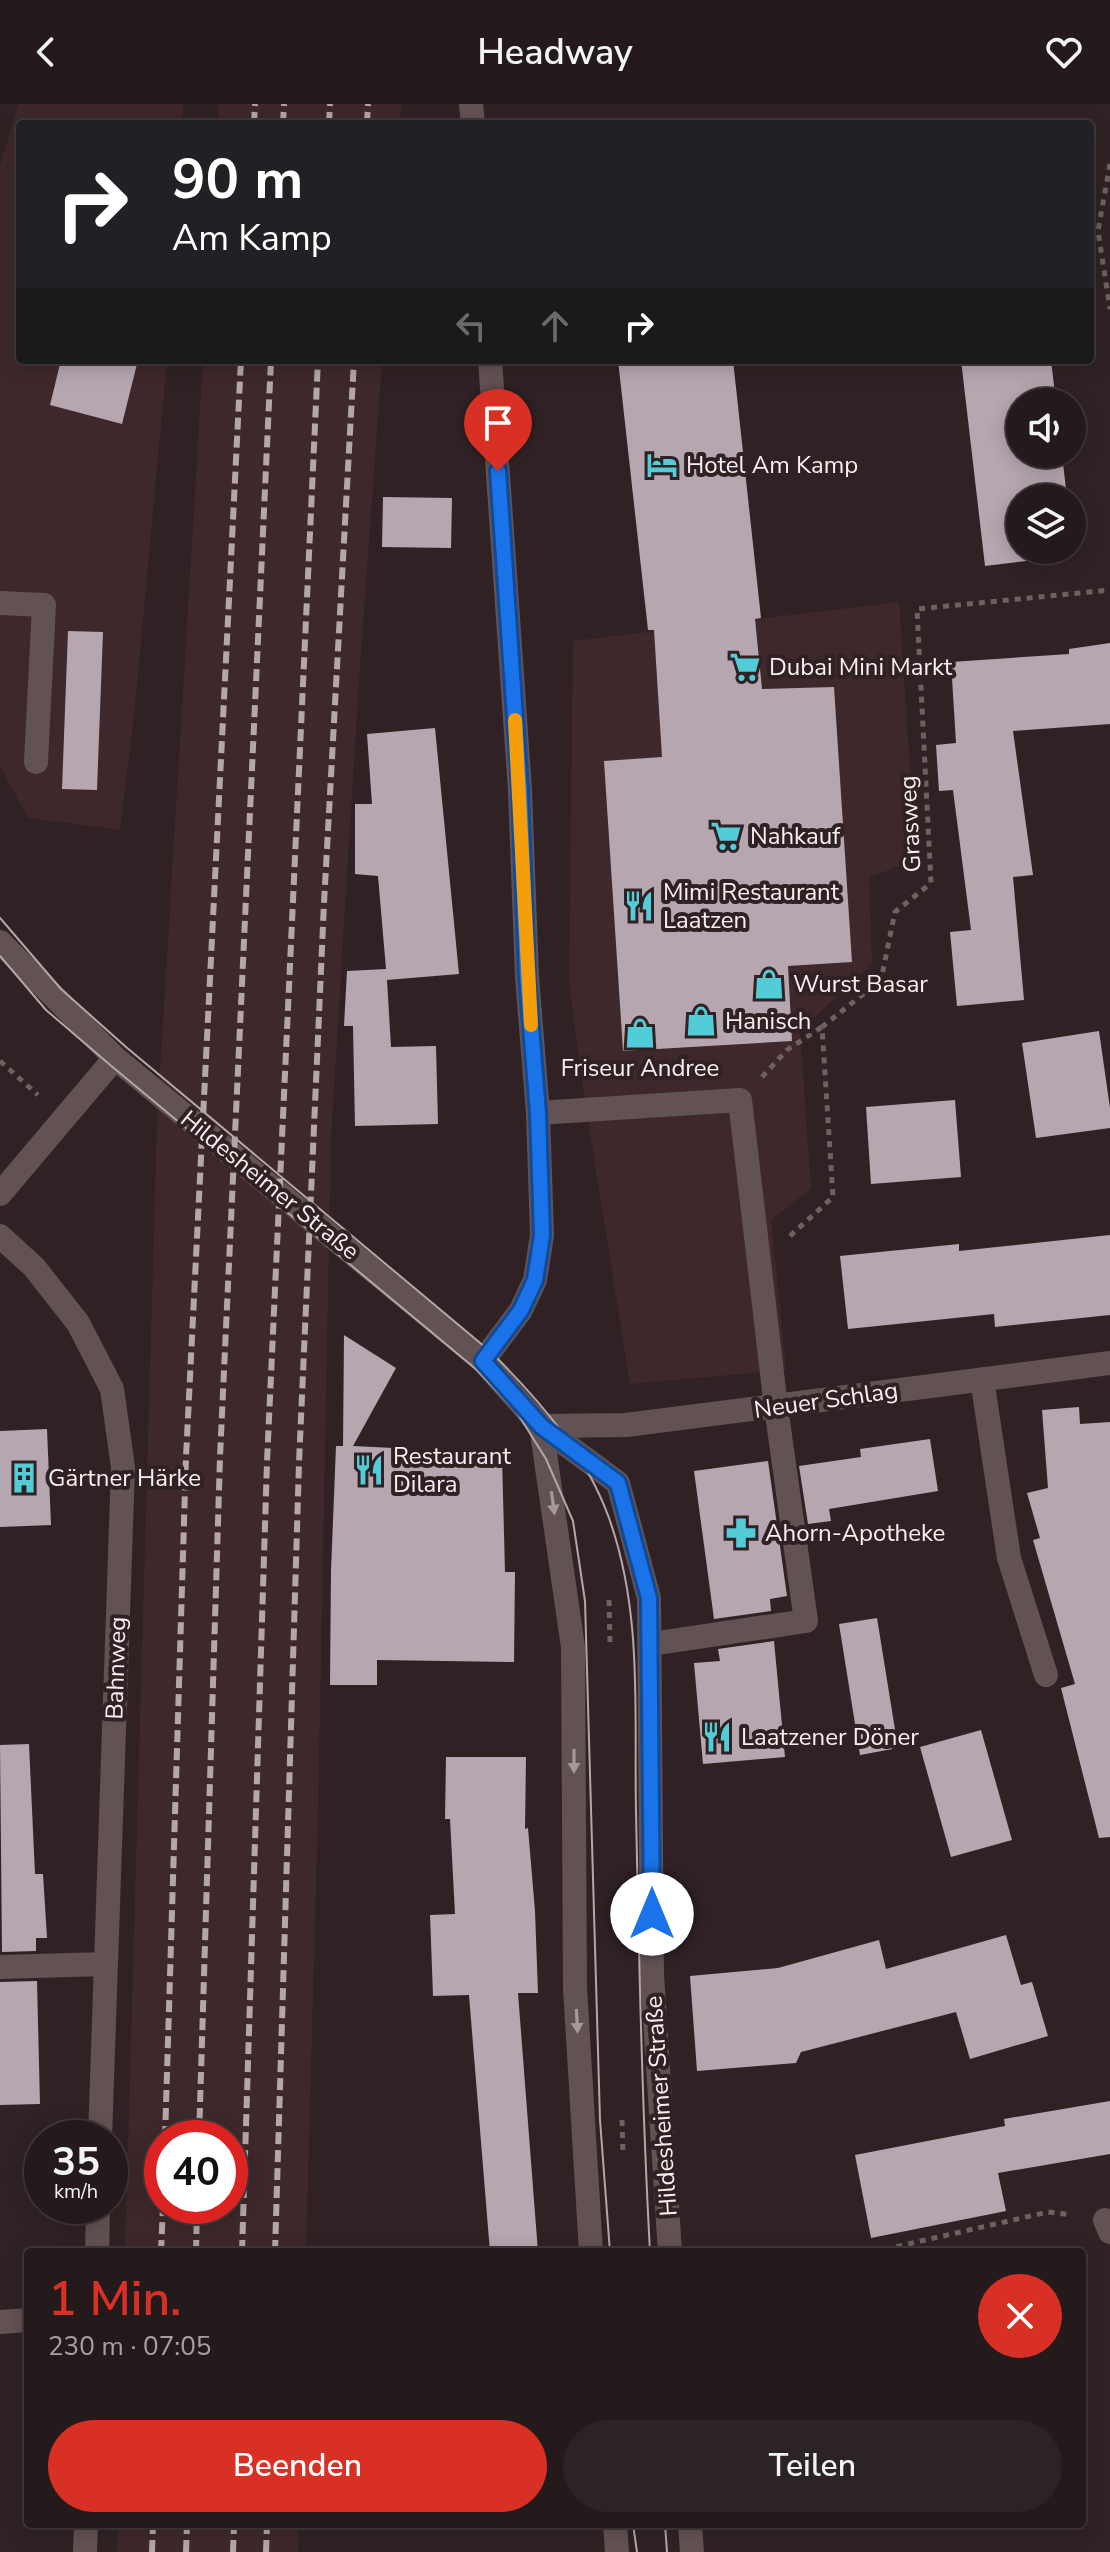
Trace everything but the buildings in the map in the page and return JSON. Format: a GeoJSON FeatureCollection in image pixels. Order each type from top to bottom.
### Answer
{"type":"FeatureCollection","features":[{"type":"Feature","properties":{"kind":"street"},"geometry":{"type":"LineString","coordinates":[[483,1361],[521,1310],[535,1280],[542,1235],[520,790],[490,364]]}},
{"type":"Feature","properties":{"kind":"street"},"geometry":{"type":"LineString","coordinates":[[0,603],[44,605],[36,762]]}},
{"type":"Feature","properties":{"kind":"street","name":"Hildesheimer Straße"},"geometry":{"type":"LineString","coordinates":[[0,942],[115,1058],[483,1361],[541,1426],[618,1483],[649,1598],[652,1974],[670,2248]]}},
{"type":"Feature","properties":{"kind":"street"},"geometry":{"type":"LineString","coordinates":[[0,1194],[115,1058]]}},
{"type":"Feature","properties":{"kind":"street"},"geometry":{"type":"LineString","coordinates":[[538,1113],[740,1100],[776,1407],[806,1621],[651,1644]]}},
{"type":"Feature","properties":{"kind":"street","name":"Bahnweg"},"geometry":{"type":"LineString","coordinates":[[0,1236],[34,1267],[78,1323],[112,1389],[121,1451],[123,1483],[101,2120]]}},
{"type":"Feature","properties":{"kind":"street","name":"Neuer Schlag"},"geometry":{"type":"LineString","coordinates":[[541,1426],[626,1425],[1110,1363]]}},
{"type":"Feature","properties":{"kind":"street"},"geometry":{"type":"LineString","coordinates":[[982,1379],[1009,1558],[1046,1675]]}},
{"type":"Feature","properties":{"kind":"street"},"geometry":{"type":"LineString","coordinates":[[541,1426],[573,1647],[575,1988],[591,2248]]}},
{"type":"Feature","properties":{"kind":"street"},"geometry":{"type":"LineString","coordinates":[[0,1967],[106,1964]]}},
{"type":"Feature","properties":{"kind":"street"},"geometry":{"type":"LineString","coordinates":[[97,2248],[98,2224]]}},
{"type":"Feature","properties":{"kind":"street"},"geometry":{"type":"LineString","coordinates":[[0,2322],[24,2320]]}},
{"type":"Feature","properties":{"kind":"street"},"geometry":{"type":"LineString","coordinates":[[85,2552],[86,2528]]}},
{"type":"Feature","properties":{"kind":"street"},"geometry":{"type":"LineString","coordinates":[[615,2528],[617,2552]]}},
{"type":"Feature","properties":{"kind":"street"},"geometry":{"type":"LineString","coordinates":[[690,2528],[692,2552]]}},
{"type":"Feature","properties":{"kind":"path"},"geometry":{"type":"LineString","coordinates":[[1110,164],[1098,231],[1110,309]]}},
{"type":"Feature","properties":{"kind":"path","name":"Grasweg"},"geometry":{"type":"LineString","coordinates":[[822,1027],[881,980],[895,912],[931,883],[917,609],[1110,590]]}},
{"type":"Feature","properties":{"kind":"path"},"geometry":{"type":"LineString","coordinates":[[740,1100],[787,1050],[822,1027],[833,1197],[788,1238]]}},
{"type":"Feature","properties":{"kind":"path"},"geometry":{"type":"LineString","coordinates":[[0,1061],[65,1117]]}},
{"type":"Feature","properties":{"kind":"path"},"geometry":{"type":"LineString","coordinates":[[567,1602],[649,1598]]}},
{"type":"Feature","properties":{"kind":"path"},"geometry":{"type":"LineString","coordinates":[[622,2120],[623,2135]]}},
{"type":"Feature","properties":{"kind":"path"},"geometry":{"type":"LineString","coordinates":[[890,2248],[1048,2212],[1107,2226]]}},
{"type":"Feature","properties":{"kind":"shaded area"},"geometry":{"type":"Polygon","coordinates":[[[18,104],[183,104],[182,120],[16,120],[16,364],[167,364],[135,706],[120,830],[28,818],[0,766],[0,166],[18,104]]]}},
{"type":"Feature","properties":{"kind":"shaded area"},"geometry":{"type":"Polygon","coordinates":[[[219,104],[401,104],[399,120],[218,120],[219,104]]]}},
{"type":"Feature","properties":{"kind":"shaded area"},"geometry":{"type":"Polygon","coordinates":[[[203,364],[382,364],[331,1137],[306,2248],[125,2248],[157,1122],[203,364]]]}},
{"type":"Feature","properties":{"kind":"shaded area"},"geometry":{"type":"Polygon","coordinates":[[[899,602],[916,860],[869,877],[872,964],[800,1031],[811,1189],[771,1220],[786,1370],[630,1384],[569,982],[573,641],[899,602]]]}},
{"type":"Feature","properties":{"kind":"shaded area"},"geometry":{"type":"Polygon","coordinates":[[[118,2528],[298,2528],[298,2552],[117,2552],[118,2528]]]}},
{"type":"Feature","properties":{"kind":"tram line"},"geometry":{"type":"LineString","coordinates":[[0,918],[61,989],[126,1047],[491,1352],[527,1389],[559,1429],[599,1494],[620,1554],[632,1626],[650,2248]]}},
{"type":"Feature","properties":{"kind":"tram line"},"geometry":{"type":"LineString","coordinates":[[0,956],[46,1010],[477,1370],[516,1411],[546,1459],[573,1521],[585,1601],[600,2120],[610,2248]]}},
{"type":"Feature","properties":{"kind":"tram line"},"geometry":{"type":"LineString","coordinates":[[634,2528],[637,2552]]}},
{"type":"Feature","properties":{"kind":"tram line"},"geometry":{"type":"LineString","coordinates":[[665,2528],[667,2552]]}},
{"type":"Feature","properties":{"kind":"railway"},"geometry":{"type":"LineString","coordinates":[[254,120],[255,104]]}},
{"type":"Feature","properties":{"kind":"railway"},"geometry":{"type":"LineString","coordinates":[[283,120],[284,104]]}},
{"type":"Feature","properties":{"kind":"railway"},"geometry":{"type":"LineString","coordinates":[[329,120],[330,104]]}},
{"type":"Feature","properties":{"kind":"railway"},"geometry":{"type":"LineString","coordinates":[[367,120],[368,104]]}},
{"type":"Feature","properties":{"kind":"railway"},"geometry":{"type":"LineString","coordinates":[[166,2120],[186,1457],[241,364]]}},
{"type":"Feature","properties":{"kind":"railway"},"geometry":{"type":"LineString","coordinates":[[200,2120],[220,1457],[271,364]]}},
{"type":"Feature","properties":{"kind":"railway"},"geometry":{"type":"LineString","coordinates":[[242,2248],[267,1462],[318,364]]}},
{"type":"Feature","properties":{"kind":"railway"},"geometry":{"type":"LineString","coordinates":[[275,2248],[299,1463],[324,903],[354,364]]}},
{"type":"Feature","properties":{"kind":"railway"},"geometry":{"type":"LineString","coordinates":[[161,2248],[162,2224]]}},
{"type":"Feature","properties":{"kind":"railway"},"geometry":{"type":"LineString","coordinates":[[196,2248],[197,2224]]}},
{"type":"Feature","properties":{"kind":"railway"},"geometry":{"type":"LineString","coordinates":[[152,2552],[153,2528]]}},
{"type":"Feature","properties":{"kind":"railway"},"geometry":{"type":"LineString","coordinates":[[186,2552],[187,2528]]}},
{"type":"Feature","properties":{"kind":"railway"},"geometry":{"type":"LineString","coordinates":[[233,2552],[234,2528]]}},
{"type":"Feature","properties":{"kind":"railway"},"geometry":{"type":"LineString","coordinates":[[266,2552],[267,2528]]}},
{"type":"Feature","properties":{"kind":"slow traffic"},"geometry":{"type":"LineString","coordinates":[[515,720],[531,1025]]}},
{"type":"Feature","properties":{"kind":"place","name":"Hotel Am Kamp"},"geometry":{"type":"Point","coordinates":[662,465]}},
{"type":"Feature","properties":{"kind":"place","name":"Dubai Mini Markt"},"geometry":{"type":"Point","coordinates":[745,667]}},
{"type":"Feature","properties":{"kind":"place","name":"Nahkauf"},"geometry":{"type":"Point","coordinates":[726,836]}},
{"type":"Feature","properties":{"kind":"place","name":"Mimi Restaurant Laatzen"},"geometry":{"type":"Point","coordinates":[639,906]}},
{"type":"Feature","properties":{"kind":"place","name":"Wurst Basar"},"geometry":{"type":"Point","coordinates":[769,984]}},
{"type":"Feature","properties":{"kind":"place","name":"Hanisch"},"geometry":{"type":"Point","coordinates":[701,1021]}},
{"type":"Feature","properties":{"kind":"place","name":"Friseur Andree"},"geometry":{"type":"Point","coordinates":[640,1033]}},
{"type":"Feature","properties":{"kind":"place","name":"Restaurant Dilara"},"geometry":{"type":"Point","coordinates":[369,1470]}},
{"type":"Feature","properties":{"kind":"place","name":"Gärtner Härke"},"geometry":{"type":"Point","coordinates":[24,1478]}},
{"type":"Feature","properties":{"kind":"place","name":"Ahorn-Apotheke"},"geometry":{"type":"Point","coordinates":[741,1533]}},
{"type":"Feature","properties":{"kind":"place","name":"Laatzener Döner"},"geometry":{"type":"Point","coordinates":[717,1737]}},
{"type":"Feature","properties":{"kind":"route"},"geometry":{"type":"LineString","coordinates":[[498,471],[520,790],[542,1235],[535,1280],[521,1310],[483,1361],[541,1426],[618,1483],[649,1598],[652,1914]]}}]}
